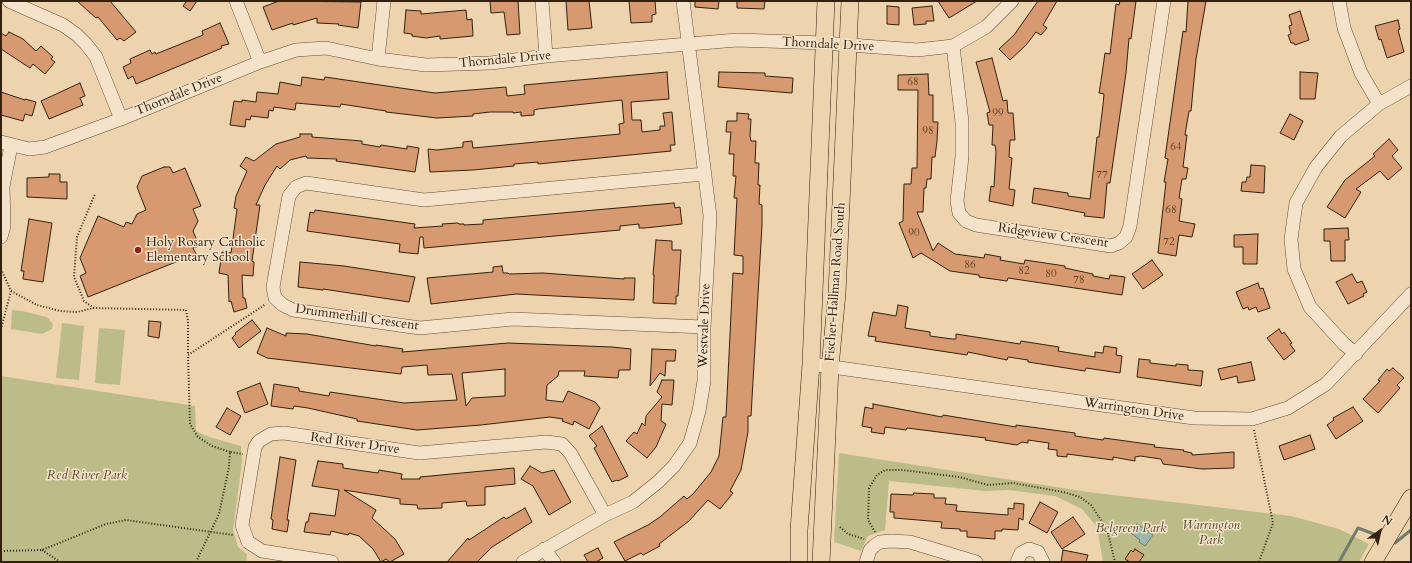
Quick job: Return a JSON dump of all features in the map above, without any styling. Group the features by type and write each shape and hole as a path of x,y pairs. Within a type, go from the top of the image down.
{"main road":[{"name":"Fischer-Hallman Road South","path":"799,562 799,530 811,364 826,1"},
{"name":"Fischer-Hallman Road South","path":"821,562 830,367 837,293 850,1"},
{"path":"1373,562 1411,498"}],"street":[{"path":"9,1 63,25 82,39 96,57 121,119"},
{"path":"236,1 260,62"},
{"path":"378,58 384,1"},
{"path":"542,1 546,56"},
{"name":"Westvale Drive","path":"523,562 605,515 633,502 658,482 674,466 690,442 699,411 704,381 704,327 710,216 683,1"},
{"name":"Thorndale Drive","path":"6,144 29,149 45,147 121,119 260,62 296,50 326,48 426,65 491,63 546,56 737,40 824,43 917,50 953,46 986,28 1012,1"},
{"name":"Ridgeview Crescent","path":"953,46 962,122 962,157 957,201 959,213 966,221 976,225 1111,246 1119,243 1126,237 1130,226 1164,1"},
{"path":"1339,1 1344,28 1361,73 1379,104"},
{"path":"1356,354 1344,344 1310,307 1294,269 1291,239 1296,203 1316,167 1341,136 1379,104 1411,86"},
{"path":"1,238 4,226 3,186 6,144"},
{"path":"275,298 273,287 289,196 296,187 306,183 424,200 704,174"},
{"name":"Warrington Drive","path":"811,364 1194,418 1252,419 1288,408 1326,384 1356,354 1398,305 1411,294"},
{"name":"Drummerhill Crescent","path":"275,298 283,305 293,310 420,328 513,319 704,327"},
{"name":"Red River Drive","path":"244,535 242,525 256,447 259,441 271,434 284,433 419,453 546,442 562,444 571,454 605,515"},
{"path":"244,535 248,542 262,550 332,562"},
{"path":"866,562 874,541 910,542 976,562"},
{"path":"544,549 554,562"},
{"path":"1014,562 1021,553 1029,549 1038,552 1043,562"}],"path":[{"path":"94,194 77,237 74,276 84,302 94,308"},
{"path":"1,269 11,290 37,305 60,311 77,312 94,308 186,310 188,322 190,424 198,437 212,446 230,452 254,456"},
{"path":"1,329 11,290"},
{"path":"188,355 275,298"},
{"path":"1252,419 1273,523 1259,562"},
{"path":"196,562 212,532 223,501 230,452"},
{"path":"874,541 868,520 869,488 877,475 885,470 903,470 959,477 988,485 1013,483 1063,492 1080,497 1091,505 1107,529 1115,562"},
{"path":"1,551 42,550 106,524 126,520 244,535"},
{"path":"840,527 848,534 874,541"},
{"path":"42,550 60,562"}],"green space":[{"path":"12,310 47,317 53,324 52,329 42,334 11,329"},
{"path":"62,323 84,326 79,380 56,378"},
{"path":"99,328 125,330 120,385 95,383"},
{"name":"Red River Park","path":"1,376 195,406 196,431 209,437 241,446 242,462 233,530 238,547 247,554 246,562 1,562"},
{"name":"Belgreen Park","path":"839,453 1088,492 1291,516 1339,529 1369,544 1359,562 1103,562 1097,527 1082,509 1055,496 1009,490 985,491 889,481 885,530 868,536 861,551 834,542"}],"water":[{"path":"1137,524 1153,535 1145,546 1131,533"}],"building":[{"path":"77,1 110,1 136,32 124,41 120,38 117,40 98,17 96,18"},
{"path":"187,1 197,1 190,11 183,6"},
{"path":"279,1 361,2 358,28 338,25 339,24 317,23 317,18 293,25 293,23 272,30 263,7"},
{"path":"490,1 518,1 520,34 507,35 504,12 491,13"},
{"path":"566,1 589,1 592,28 568,30"},
{"path":"629,1 655,1 656,14 652,15 652,22 631,23"},
{"path":"695,1 719,1 718,9 695,7"},
{"path":"737,1 765,1 764,9 737,8"},
{"path":"938,1 977,1 949,18"},
{"path":"1038,1 1057,1 1043,25 1047,28 1041,35 1036,32 1026,45 1010,60 999,49 1014,35"},
{"path":"1120,1 1136,1 1131,39 1129,38 1126,73 1110,183 1107,183 1104,218 1084,216 1085,213 1032,203 1034,188 1068,193 1068,196 1090,199 1097,137 1099,137 1103,105 1104,94 1099,93 1105,53 1110,54 1116,4 1119,5"},
{"path":"1188,1 1206,1 1196,59 1191,111 1189,111 1185,135 1187,135 1183,167 1188,168 1186,179 1182,179 1179,198 1182,199 1179,221 1195,224 1192,237 1179,235 1176,256 1158,253 1166,182 1164,182 1168,159 1165,158 1183,31 1186,32"},
{"path":"887,6 899,7 899,25 887,24"},
{"path":"932,6 934,21 926,21 926,24 914,25 912,8"},
{"path":"406,10 421,11 421,14 466,10 467,20 472,19 473,36 440,39 440,36 426,38 404,33"},
{"path":"1300,11 1309,40 1295,45 1294,43 1291,43 1288,35 1291,34 1289,26 1292,25 1289,15"},
{"path":"1398,20 1400,29 1398,30 1404,52 1387,58 1375,26"},
{"path":"220,23 229,44 221,46 222,48 136,84 133,76 128,79 123,67 131,63 130,59 150,50 152,54 155,52 156,54 203,35 202,31"},
{"path":"9,32 23,39 36,51 41,46 53,57 51,59 55,62 45,74 33,64 30,68 1,49 1,33 6,36"},
{"path":"992,58 1003,101 1007,100 1008,113 1013,113 1015,140 1010,140 1009,157 1012,158 1009,189 1015,190 1013,206 989,201 991,186 994,187 996,152 995,145 992,145 993,125 989,125 987,113 990,112 976,62"},
{"path":"667,72 669,99 631,102 632,120 641,120 642,132 660,130 660,126 665,126 663,113 672,112 675,145 670,145 671,151 538,164 538,162 514,164 514,166 473,170 430,172 428,149 437,150 463,147 463,142 472,141 473,148 620,134 619,124 624,123 622,100 538,109 534,110 534,115 521,116 521,112 490,112 473,114 473,116 437,118 386,112 341,104 340,107 296,103 295,110 274,107 273,111 269,110 268,118 251,116 250,120 246,119 245,127 230,125 234,101 242,102 242,100 256,102 257,92 278,94 280,82 301,86 302,77 324,80 325,77 435,93 506,87 507,96 525,94 524,85"},
{"path":"719,72 765,73 765,76 793,78 792,93 718,87"},
{"path":"1300,72 1318,73 1315,99 1300,99"},
{"path":"928,74 929,95 933,95 933,122 938,122 937,141 935,157 932,157 931,179 927,179 926,188 924,188 923,212 917,212 933,251 938,243 955,254 984,258 985,254 1001,257 1000,260 1024,264 1025,260 1065,266 1065,268 1109,279 1110,275 1125,277 1122,295 1008,278 1007,281 979,277 979,275 950,271 921,253 913,258 899,223 903,221 904,184 911,184 912,168 917,168 918,90 898,90 898,75"},
{"path":"80,83 85,96 80,98 83,105 49,119 41,101"},
{"path":"1,92 36,102 32,116 25,114 23,121 1,115"},
{"path":"737,113 749,114 748,119 751,119 750,136 751,141 756,141 755,163 759,163 759,204 762,205 751,416 748,416 748,432 741,470 730,491 733,493 720,509 708,500 689,521 659,544 660,546 643,555 641,553 625,561 614,542 648,525 660,517 684,496 687,499 711,472 719,456 723,417 726,417 733,273 743,274 743,256 734,255 737,198 734,198 736,176 733,176 734,154 729,154 731,132 726,132 727,121 737,121"},
{"path":"1290,114 1303,121 1294,140 1280,133"},
{"path":"300,134 312,134 312,137 362,141 362,144 380,147 381,145 407,149 407,146 419,148 415,172 336,161 337,159 307,158 306,156 290,160 280,169 277,166 265,185 256,205 260,205 252,261 254,262 253,276 242,275 243,298 245,298 247,308 234,312 231,301 229,302 228,275 219,273 222,252 231,253 237,209 234,208 236,196 247,171 240,166 246,157 254,161 276,144 300,137"},
{"path":"1389,139 1398,150 1392,156 1402,168 1388,180 1380,171 1356,189 1361,192 1345,218 1327,207 1345,180 1375,156 1373,154"},
{"path":"1251,165 1265,166 1264,193 1241,191 1242,182 1246,182 1247,177 1250,177"},
{"path":"164,167 170,167 173,173 185,168 201,206 193,209 198,221 193,231 199,246 193,248 196,254 88,297 80,276 86,273 80,258 98,216 124,227 126,222 132,224 137,214 146,210 137,187 142,176"},
{"path":"49,174 60,174 60,182 67,182 67,199 27,197 27,178 49,177"},
{"path":"674,203 675,208 680,207 682,224 639,228 639,224 620,226 620,230 424,248 423,237 420,237 418,254 399,252 400,244 307,231 310,212 314,213 315,210 415,224 414,228 443,226 442,224 458,223 464,225 483,224 483,220"},
{"path":"29,219 52,223 43,282 23,279 24,271 21,271"},
{"path":"1348,228 1349,240 1345,240 1345,261 1331,261 1330,241 1324,241 1324,229"},
{"path":"1258,234 1257,264 1243,264 1243,247 1234,247 1234,235"},
{"path":"656,240 672,241 672,250 681,250 678,296 676,296 676,304 653,303 653,275"},
{"path":"1152,260 1163,275 1143,289 1132,274"},
{"path":"300,262 344,266 415,277 409,302 323,289 298,287"},
{"path":"502,266 503,273 509,274 543,273 624,279 635,278 634,300 516,294 431,304 427,278 493,272 493,267"},
{"path":"1352,274 1357,283 1362,281 1367,292 1363,294 1364,296 1348,304 1336,282"},
{"path":"1258,283 1260,289 1263,288 1270,308 1258,312 1256,307 1249,310 1248,307 1243,309 1236,292"},
{"path":"898,305 908,307 905,328 930,332 930,336 956,339 956,334 1020,344 1021,341 1059,347 1058,351 1095,357 1095,352 1103,353 1104,346 1117,348 1116,355 1122,356 1120,373 1086,368 1085,371 1028,362 1028,360 1008,357 1007,360 968,352 967,355 875,341 876,337 868,336 873,312 896,316"},
{"path":"252,320 261,331 239,348 232,338 236,334 235,333"},
{"path":"149,321 161,322 159,338 148,336"},
{"path":"267,328 286,336 286,333 307,334 376,346 403,349 402,352 508,343 631,349 630,370 619,370 618,378 584,376 585,371 559,371 558,376 547,385 546,400 563,402 568,391 595,402 600,408 589,429 574,421 573,425 562,421 563,419 550,417 481,425 417,430 357,421 357,419 308,408 294,406 293,409 271,406 274,384 299,388 299,391 329,396 330,392 404,403 457,400 452,374 428,375 427,365 402,367 401,374 267,358 257,353","holes":["505,369 505,396 472,398 466,406 462,373"]},
{"path":"1279,329 1282,334 1284,332 1292,343 1290,344 1295,351 1284,360 1267,338"},
{"path":"652,349 676,350 675,361 666,361 665,376 660,373 650,386"},
{"path":"1139,359 1150,360 1150,363 1176,366 1176,364 1188,365 1188,370 1203,371 1201,386 1137,377"},
{"path":"1251,362 1255,380 1238,383 1237,376 1221,380 1218,369"},
{"path":"1393,368 1404,378 1397,385 1400,388 1378,413 1363,399 1380,381 1378,380 1387,369 1389,371"},
{"path":"662,380 674,380 672,405 662,404 661,421 666,424 656,447 647,458 626,441 634,432 637,434 642,423 645,426 646,416 662,397 657,392"},
{"path":"260,383 268,404 245,413 237,392"},
{"path":"873,404 942,417 943,415 1016,427 1016,425 1075,433 1075,436 1103,440 1104,438 1155,445 1154,447 1184,450 1183,451 1192,453 1192,455 1234,452 1234,468 1202,469 1163,464 1161,459 1140,456 1135,457 1135,461 1113,457 1113,460 1067,454 1067,457 1057,456 1057,450 1048,449 1049,443 1028,440 1028,443 1022,442 1017,445 985,440 986,438 907,428 906,430 885,427 884,434 871,432 872,428 862,426 865,407 873,409"},
{"path":"1353,407 1363,421 1336,439 1327,425 1334,420 1333,418"},
{"path":"227,408 241,416 230,435 216,427"},
{"path":"602,426 628,476 618,481 612,482 594,448 597,446 589,436"},
{"path":"1310,435 1315,449 1284,460 1279,446"},
{"path":"280,457 296,460 287,520 289,520 287,532 272,529 273,520 271,519"},
{"path":"318,461 343,464 343,468 378,473 379,470 402,474 401,479 420,479 420,477 514,468 515,484 485,487 485,505 467,506 466,501 442,503 442,508 418,509 417,505 400,504 400,499 344,490 376,510 372,518 395,539 404,554 390,562 386,559 381,562 373,549 359,536 331,531 330,535 304,532 310,513 335,516 339,490 312,486"},
{"path":"530,466 542,473 554,470 571,502 549,515 533,486 521,479"},
{"path":"914,493 934,494 934,498 946,498 945,504 957,505 956,511 1008,515 1008,508 1014,509 1014,503 1024,504 1023,520 1019,518 1018,530 1002,529 1002,531 995,531 995,539 967,537 967,531 941,528 942,522 894,518 894,512 890,512 891,494 913,495"},
{"path":"1040,502 1058,512 1047,533 1029,523"},
{"path":"525,508 532,522 492,547 477,562 447,562 468,538 469,540 504,517 506,519"},
{"path":"1073,517 1085,534 1062,549 1051,532"},
{"path":"598,548 603,558 596,562 588,562 584,555"},
{"path":"1135,549 1144,555 1139,562 1130,562 1125,559 1131,550 1133,552"},
{"path":"1063,550 1088,555 1086,562 1061,562"}],"waterway":[{"path":"1339,562 1358,528 1374,534"},
{"path":"1395,543 1411,530"}],"place":[{"name":"Holy Rosary Catholic Elementary School","path":"138,250"}],"park label":[{"name":"Warrington Park","path":"1211,534"}]}
